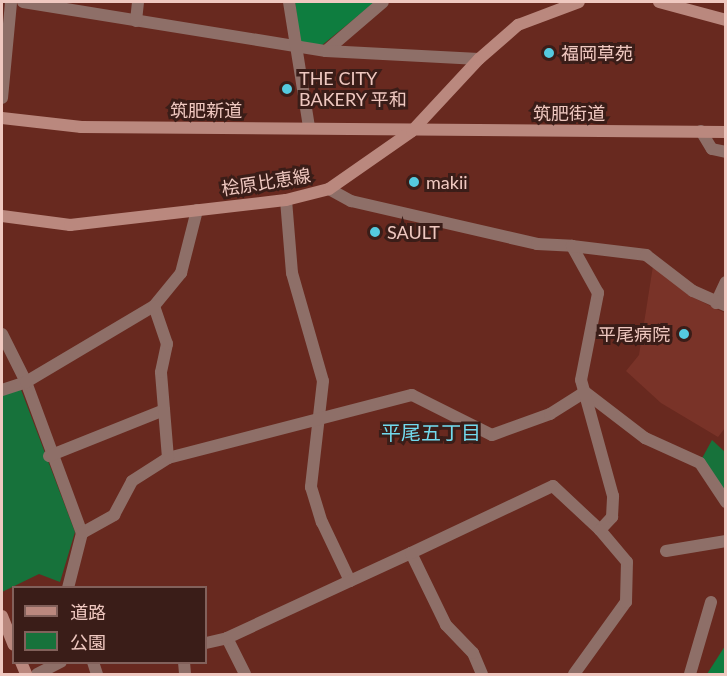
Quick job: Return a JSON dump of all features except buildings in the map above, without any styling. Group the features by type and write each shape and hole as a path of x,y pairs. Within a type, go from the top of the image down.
{"street":[{"path":"2,98 11,2"},
{"path":"23,2 295,50 479,59"},
{"path":"136,21 138,2"},
{"path":"289,2 309,127"},
{"path":"326,51 383,2"},
{"name":"桧原比恵線","path":"2,216 70,225 286,200 329,189 412,131 479,59 518,25 563,3 579,2"},
{"path":"659,2 681,4 726,20"},
{"name":"筑肥新道","path":"2,118 81,127 309,127 412,131"},
{"name":"筑肥街道","path":"412,131 726,132"},
{"path":"701,131 712,149 726,152"},
{"path":"329,189 351,201 537,244 646,255 721,304 726,282"},
{"path":"286,200 292,273 323,381 323,417 311,487 350,581"},
{"path":"2,390 26,382 154,306 181,273 197,210"},
{"path":"572,246 598,293 582,380 613,496 612,518 600,530"},
{"path":"154,306 167,344 160,372 168,458"},
{"path":"2,334 26,382 50,456 82,533 69,586"},
{"path":"82,533 114,515 132,481 168,458 412,395 492,435 550,414 585,392"},
{"path":"585,392 645,438 700,463 726,502"},
{"path":"50,456 164,410"},
{"path":"207,643 227,638 553,486 600,530 627,562 626,602 574,675"},
{"path":"666,551 726,541"},
{"path":"411,553 446,625 473,653 482,675"},
{"path":"690,675 711,602"},
{"path":"2,616 12,640"},
{"path":"227,638 245,675"},
{"path":"37,675 59,664"}],"shaded area":[{"name":"平尾病院","path":"653,266 690,296 725,313 725,428 718,437 661,403 626,371 639,355"}],"green space":[{"path":"295,2 375,2 321,46 300,42"},
{"path":"20,387 75,532 60,582 39,574 2,592 2,393"},
{"path":"712,440 725,452 725,499 700,462"},
{"path":"725,646 725,674 707,674"}],"place":[{"name":"福岡草苑","path":"549,53"},
{"name":"THE CITY BAKERY 平和","path":"287,89"},
{"name":"makii","path":"414,182"},
{"name":"SAULT","path":"375,232"},
{"name":"平尾病院","path":"684,334"}],"district":[{"name":"平尾五丁目","path":"431,432"}]}
